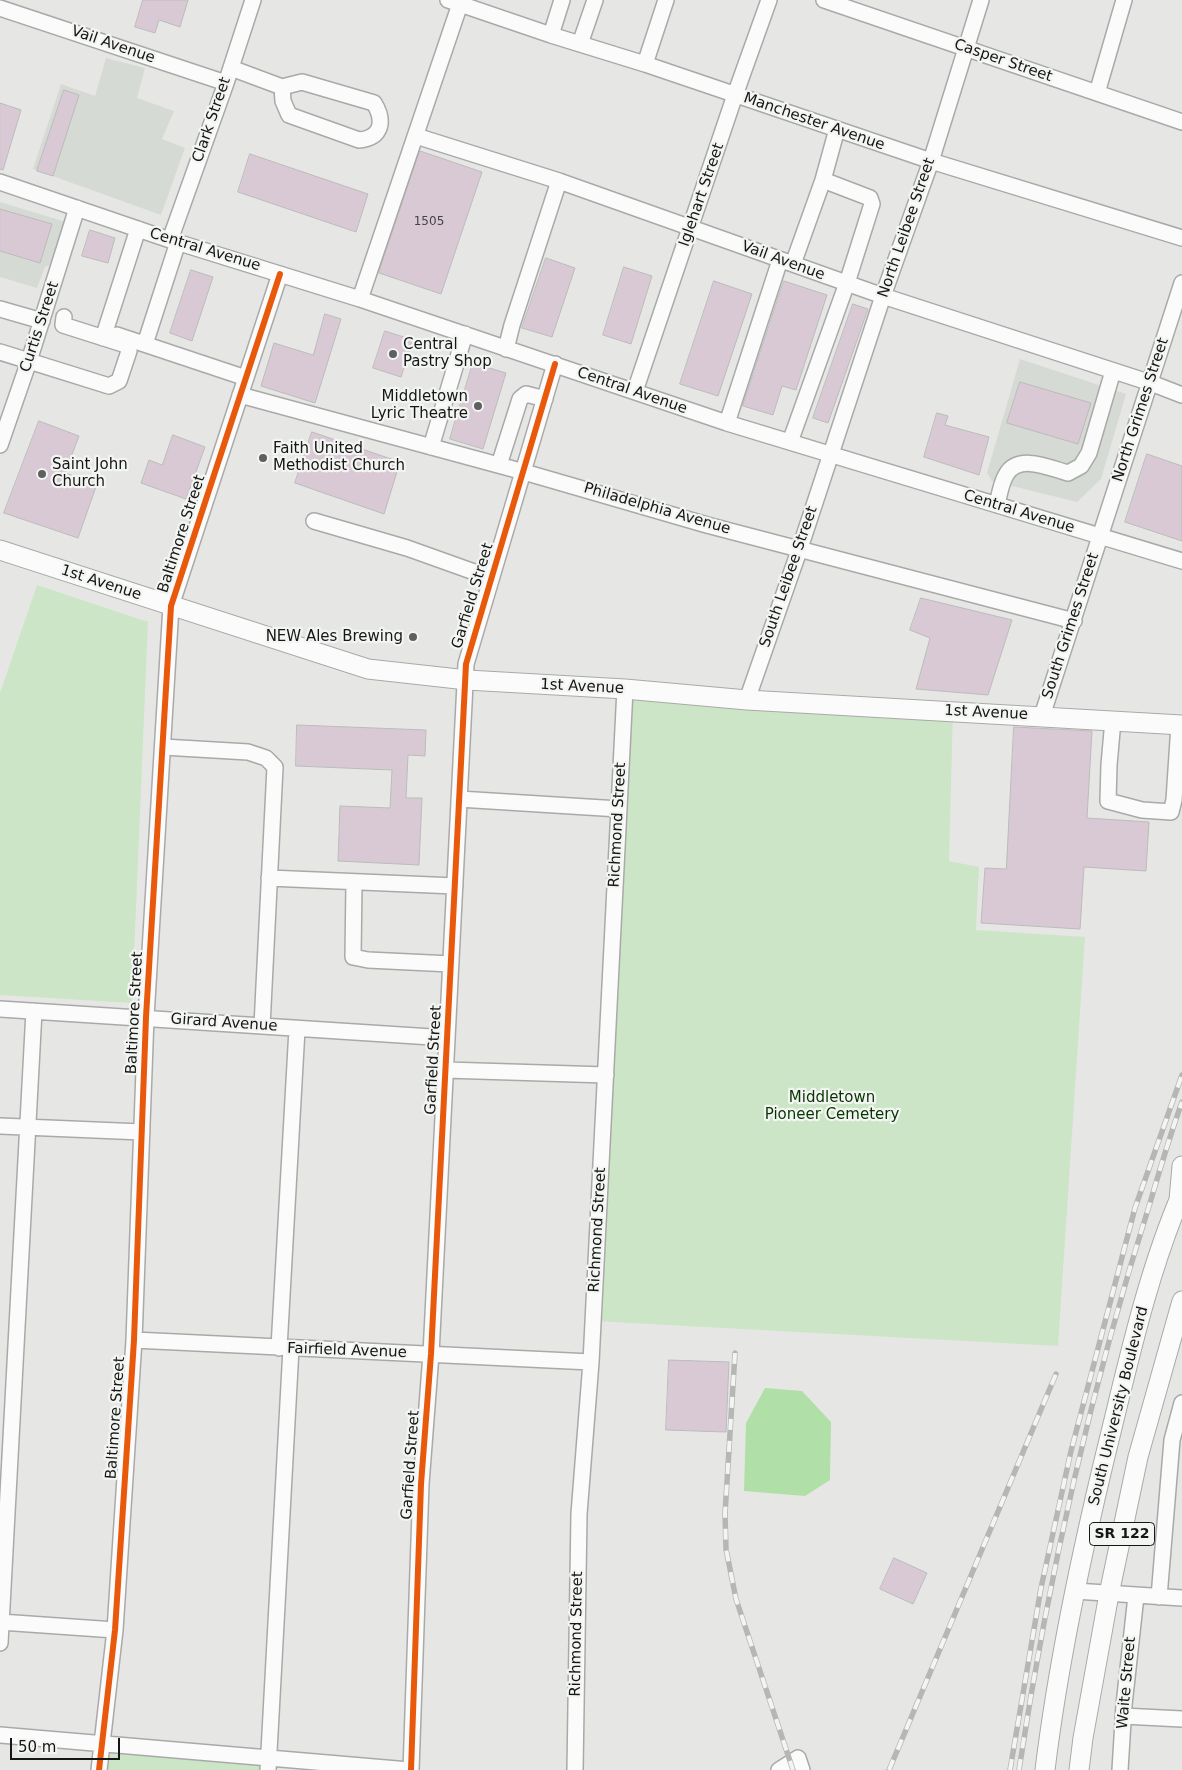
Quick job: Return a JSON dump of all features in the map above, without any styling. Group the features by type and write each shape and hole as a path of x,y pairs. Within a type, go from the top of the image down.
{"main road":[{"name":"1st Avenue","path":"0,550 368,669 466,680 748,700 1180,725"},
{"name":"South University Boulevard","path":"1045,1770 1052,1715 1075,1590 1101,1472 1128,1361 1156,1266 1180,1196 1182,1166"},
{"name":"South University Boulevard","path":"1079,1770 1082,1738 1109,1594 1138,1457 1182,1301"}],"street":[{"name":"Clark Street","path":"145,344 174,241 253,0"},
{"path":"551,35 562,0"},
{"path":"580,44 596,0"},
{"path":"645,64 666,0"},
{"name":"Iglehart Street","path":"635,391 769,0"},
{"name":"Casper Street","path":"824,0 1182,122"},
{"path":"867,15 872,0"},
{"name":"North Leibee Street","path":"831,455 883,296 931,161 981,0"},
{"path":"1097,93 1124,0"},
{"path":"360,299 416,136 454,2"},
{"name":"Manchester Avenue","path":"454,2 486,6 551,35 645,64 931,161 1182,238"},
{"name":"Vail Avenue","path":"0,8 226,83"},
{"path":"231,68 282,86 302,82 374,103 381,120 376,134 370,139 359,140 290,115 283,101 282,86"},
{"path":"727,423 787,262 823,180 838,129"},
{"name":"Vail Avenue","path":"416,136 559,181 883,296 1151,383 1182,395"},
{"path":"790,442 847,283 872,204 870,198 823,180"},
{"path":"506,349 559,181"},
{"name":"Central Avenue","path":"0,182 174,241 360,299 727,423 1182,561"},
{"name":"Curtis Street","path":"0,445 29,361 77,208"},
{"path":"104,334 138,229"},
{"name":"Baltimore Street","path":"99,1770 115,1630 134,1340 146,1017 171,606 280,274"},
{"name":"North Grimes Street","path":"1100,536 1182,283"},
{"path":"0,309 43,316 64,317 126,345 129,351 119,381 109,386 0,352"},
{"path":"104,334 145,344 246,378"},
{"path":"431,447 465,334"},
{"name":"Garfield Street","path":"410,1770 421,1484 431,1354 466,664 555,364"},
{"path":"996,505 1006,475 1013,466 1029,463 1068,473 1081,466 1089,453 1113,371"},
{"path":"499,465 520,398 526,394 545,399"},
{"name":"Philadelphia Avenue","path":"240,395 708,524 1074,622"},
{"name":"South Leibee Street","path":"748,700 831,455"},
{"path":"314,521 407,548 491,578"},
{"name":"South Grimes Street","path":"1042,716 1074,622 1100,536"},
{"name":"Richmond Street","path":"576,1770 578,1514 591,1362 625,690"},
{"path":"1113,720 1108,765 1108,801 1142,810 1172,812 1180,725"},
{"path":"163,747 248,752 266,758 274,767 262,1026"},
{"path":"459,799 619,809"},
{"path":"269,878 455,886"},
{"path":"354,882 353,958 451,964"},
{"name":"Girard Avenue","path":"0,1009 447,1038"},
{"path":"0,1643 34,1011"},
{"path":"268,1764 297,1029"},
{"path":"446,1070 606,1075"},
{"path":"0,1126 142,1132"},
{"name":"Fairfield Avenue","path":"134,1340 591,1362"},
{"path":"1159,1597 1172,1440 1182,1403"},
{"path":"1075,1590 1182,1598"},
{"name":"Waite Street","path":"1120,1770 1123,1716 1136,1596"},
{"path":"1,1622 115,1630"},
{"path":"1123,1716 1182,1719"},
{"path":"0,1735 268,1764 410,1770"},
{"path":"779,1770 798,1758 802,1770"}],"shaded area":[{"path":"106,58 145,68 137,98 174,111 162,139 185,148 161,215 33,169 61,84 95,96"},
{"path":"0,202 66,222 54,264 45,267 37,288 0,277"},
{"path":"1020,359 1126,394 1101,479 1077,502 992,481 987,473"},
{"path":"765,1388 802,1391 831,1422 830,1480 805,1496 744,1491 746,1423"}],"green space":[{"path":"37,585 148,622 132,1003 0,995 0,693"},
{"name":"Middletown Pioneer Cemetery","path":"625,689 953,711 949,861 979,867 976,930 1085,937 1058,1346 593,1321"},
{"path":"101,1745 268,1759 268,1770 99,1770"}],"building":[{"path":"143,0 188,0 180,27 159,20 155,33 135,27"},
{"path":"64,90 79,95 53,176 37,171"},
{"path":"0,103 21,110 3,170 0,169"},
{"path":"420,151 482,172 441,294 379,273"},
{"path":"250,154 368,194 356,232 238,192"},
{"path":"0,209 52,224 40,263 0,251"},
{"path":"90,230 115,238 108,263 82,256"},
{"path":"546,258 575,268 552,337 522,328"},
{"path":"624,267 652,276 631,344 603,335"},
{"path":"191,270 213,277 192,341 170,333"},
{"path":"714,281 752,294 718,396 680,384"},
{"path":"784,281 827,295 796,390 782,386 773,415 743,406"},
{"path":"853,304 868,309 828,423 813,418"},
{"path":"325,314 341,319 315,403 261,386 274,343 313,355"},
{"name":"Central Pastry Shop","path":"385,331 413,340 401,377 373,368"},
{"name":"Middletown Lyric Theatre","path":"473,363 506,373 483,449 450,439"},
{"path":"1020,382 1091,403 1078,444 1007,423"},
{"path":"937,413 948,416 945,425 989,437 979,475 924,457"},
{"name":"Saint John Church","path":"39,421 79,436 65,473 97,484 78,538 4,513"},
{"path":"312,432 400,462 384,514 295,483"},
{"path":"173,435 205,447 186,499 141,483 149,460 162,465"},
{"path":"1147,454 1182,466 1182,541 1125,522"},
{"path":"921,598 1012,620 988,695 916,689 930,638 910,630"},
{"path":"297,725 426,730 425,756 408,755 406,798 422,798 419,865 338,861 340,806 390,808 392,770 296,766"},
{"path":"1014,727 1092,731 1087,818 1149,822 1146,871 1084,867 1080,929 981,923 985,868 1006,869"},
{"path":"669,1360 729,1362 726,1432 666,1430"},
{"path":"894,1558 927,1573 913,1604 880,1589"}],"railway":[{"path":"1010,1770 1041,1588 1071,1451 1135,1208 1182,1075"},
{"path":"1019,1770 1043,1626 1090,1413 1129,1273 1182,1102"},
{"path":"735,1353 725,1514 726,1549 736,1599 793,1770"},
{"path":"889,1770 1056,1374"}],"cycle path":[{"path":"99,1770 115,1630 134,1340 146,1017 171,606 280,274"},
{"path":"411,1770 421,1484 431,1354 466,664 555,364"}],"place":[{"name":"Central Pastry Shop","path":"393,354"},
{"name":"Middletown Lyric Theatre","path":"478,406"},
{"name":"Faith United Methodist Church","path":"263,458"},
{"name":"Saint John Church","path":"42,474"},
{"name":"NEW Ales Brewing","path":"413,637"}]}
